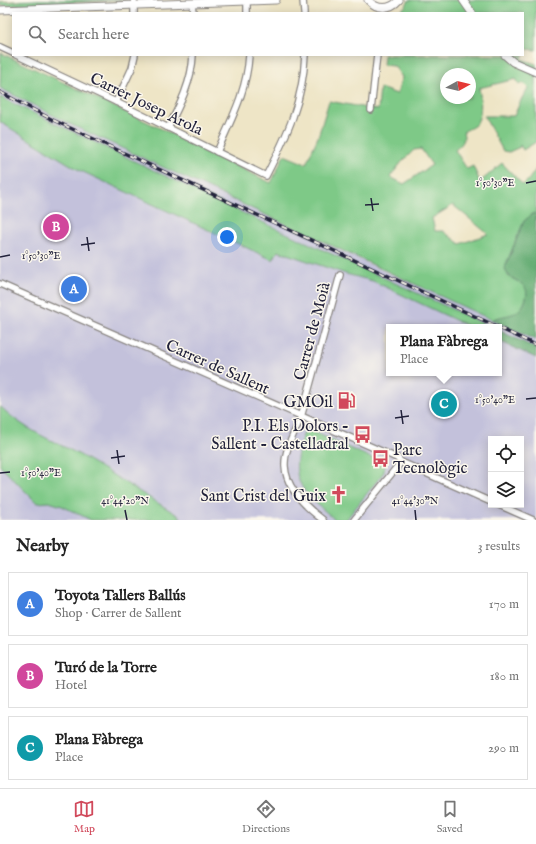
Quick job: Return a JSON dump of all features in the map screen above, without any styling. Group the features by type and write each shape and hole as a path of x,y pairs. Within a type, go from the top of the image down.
{"street":[{"path":"0,10 134,3 192,3 276,0"},
{"path":"303,0 304,12"},
{"path":"368,0 378,10 389,7"},
{"path":"385,12 399,0"},
{"path":"462,0 471,12"},
{"path":"247,1 248,12"},
{"path":"192,3 193,12"},
{"path":"0,47 12,53"},
{"name":"Carrer Josep Arola","path":"18,56 116,102 266,176 283,144 294,116 301,88 305,56"},
{"path":"116,102 132,68 135,56"},
{"path":"168,128 189,82 193,56"},
{"path":"217,152 236,112 243,92 249,56"},
{"path":"371,110 377,56"},
{"path":"506,56 513,62 536,72"},
{"name":"Carrer de Moià","path":"323,520 296,495 285,467 286,454 301,416 340,275"},
{"name":"Carrer de Sallent","path":"0,284 397,458 401,462 488,501"},
{"path":"354,520 401,462"},
{"path":"506,508 533,520"}],"shaded area":[{"path":"0,88 72,125 501,324 484,324 260,221 0,97"},
{"path":"0,122 79,170 273,260 278,251 346,274 373,281 464,324 386,324 386,376 502,376 502,342 536,358 536,520 0,520"},
{"path":"502,325 536,340 536,348 502,332"}],"green space":[{"path":"38,0 130,0 0,6 0,2"},
{"path":"409,0 536,0 536,50 525,49 524,52 524,12 398,12 405,7"},
{"path":"1,53 162,129 271,183 284,155 306,164 318,137 329,101 378,110 380,88 397,94 402,77 394,66 383,65 384,56 523,56 522,59 536,64 536,142 523,150 520,145 520,147 509,152 503,151 484,116 514,116 528,88 523,83 519,84 516,79 479,88 481,103 479,119 474,126 463,132 463,142 455,150 467,169 473,166 480,182 502,163 523,185 536,169 536,214 524,221 506,264 508,276 527,288 524,304 518,311 511,315 492,320 72,125 0,88","holes":["421,149 432,165 404,184 390,177 414,150","453,205 488,234 460,244 443,231 435,231 432,218"]},
{"path":"0,97 260,221 484,324 464,324 373,281 346,274 278,251 273,260 79,170 0,122"},
{"path":"534,213 536,214 536,340 492,320 515,313 525,302 527,292 525,288 522,284 510,277 505,268 524,221"},
{"path":"502,332 536,348 536,358 502,342"},
{"path":"0,406 28,428 80,455 181,517 179,520 91,520 62,506 49,502 37,503 0,466"},
{"path":"307,429 385,464 384,472 346,520 335,520 310,497 299,482 297,462 302,438"}],"railway":[{"path":"0,92 53,120 492,324"},
{"path":"502,329 536,345"}],"place":[{"name":"Turó de la Torre","path":"56,227"},
{"name":"Toyota Tallers Ballús","path":"74,289"},
{"name":"GMOil","path":"346,401"},
{"name":"Plana Fàbrega","path":"444,404"},
{"name":"P.I. Els Dolors - Sallent - Castelladral","path":"362,434"},
{"name":"Parc Tecnològic","path":"380,458"},
{"name":"Sant Crist del Guix","path":"339,495"}]}
